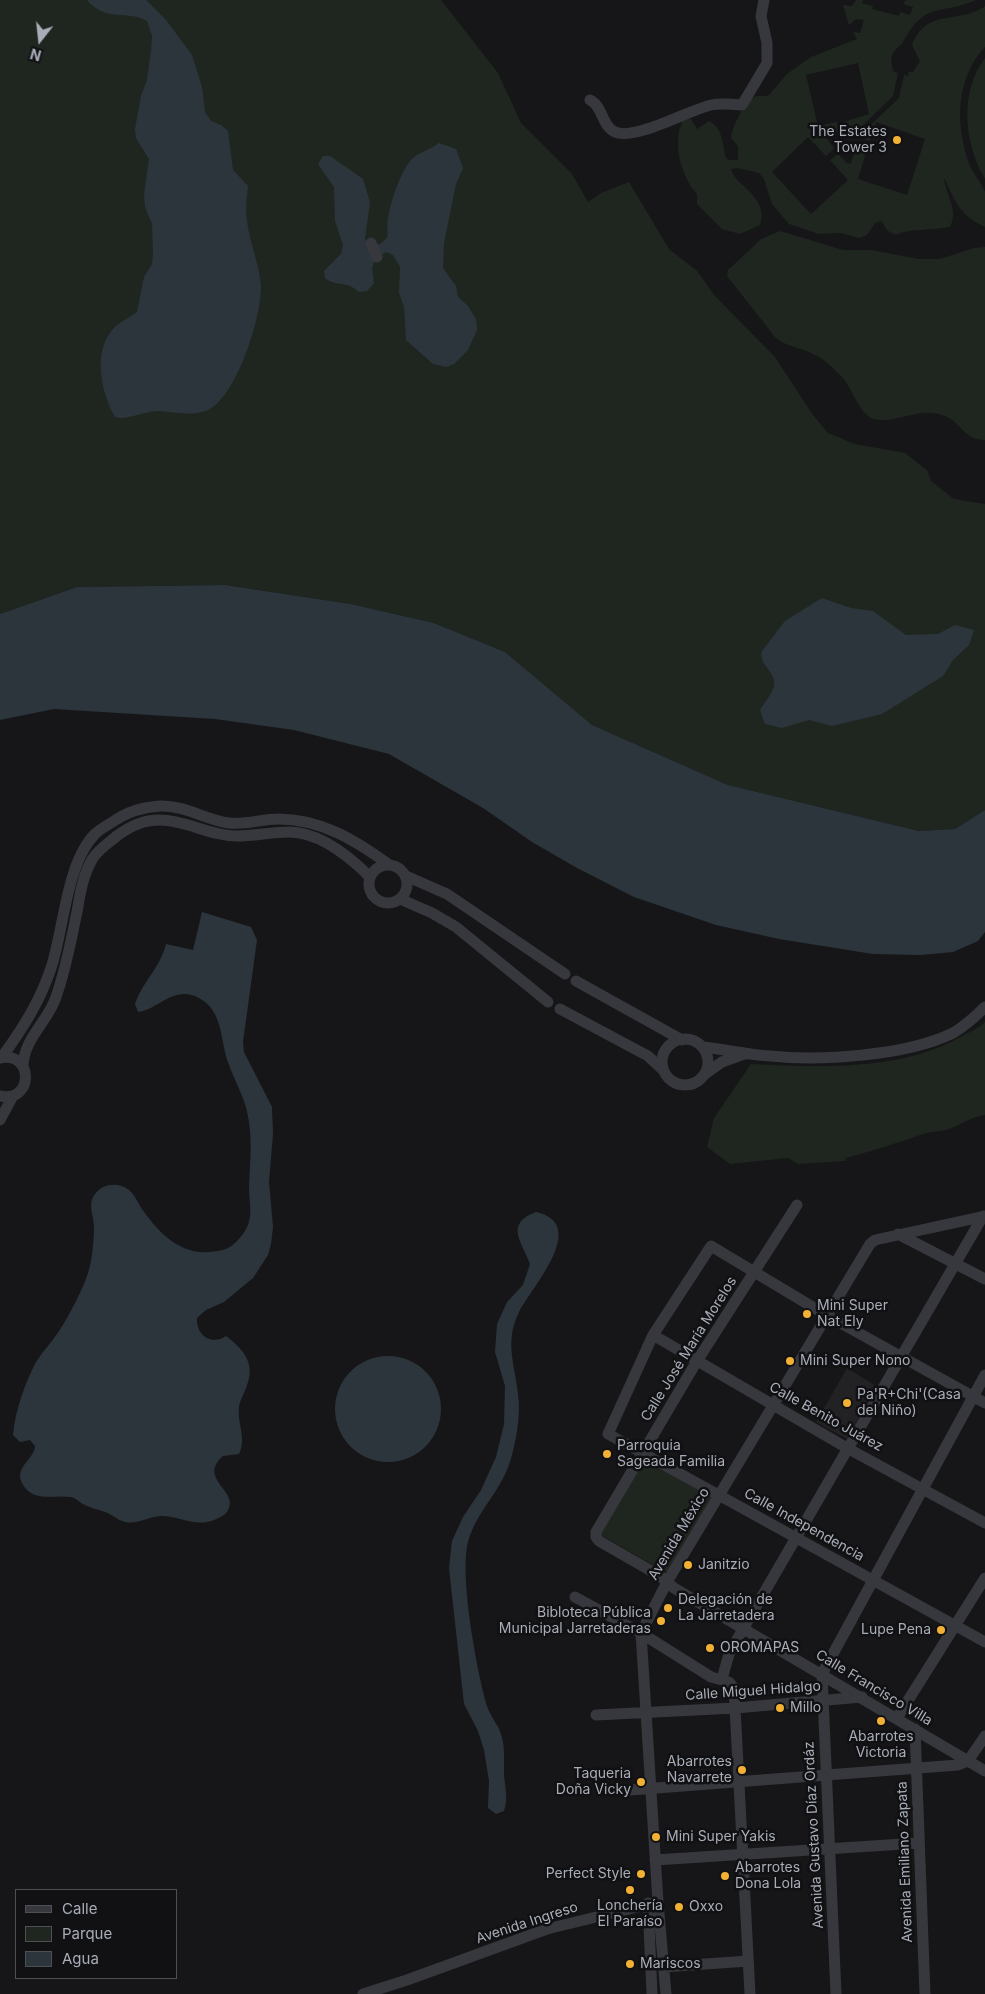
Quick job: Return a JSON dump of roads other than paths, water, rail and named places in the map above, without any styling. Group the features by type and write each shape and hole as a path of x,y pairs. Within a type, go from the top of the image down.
{"street":[{"path":"590,100 597,105 608,127 617,133 625,134 654,126 711,105 742,105 767,63 768,43 761,16 764,0"},
{"path":"371,243 377,257"},
{"path":"23,1067 14,1059 1,1058 33,1010 44,986 59,939 74,869 81,853 95,834 123,815 160,806 172,807 220,822 236,824 277,819 303,821 333,830 358,843 388,864 398,867 406,876 454,899 565,974"},
{"path":"0,1120 13,1096 24,1085 26,1079 23,1067 23,1054 56,999 83,882 93,858 106,845 129,828 143,821 172,820 227,836 292,832 327,842 354,861 370,877"},
{"path":"388,864 377,868 370,877 370,889 377,899 388,903 400,899 407,888 406,876"},
{"path":"400,899 432,913 456,927 548,1002"},
{"path":"576,981 682,1040"},
{"path":"663,1070 663,1056 666,1050 682,1040 689,1040 702,1047 744,1054 820,1058 902,1048 932,1042 954,1032 973,1019 985,1006"},
{"path":"560,1009 648,1056 673,1082 687,1085 694,1083 722,1062 744,1054"},
{"path":"702,1047 708,1060 705,1074"},
{"path":"0,1096 13,1096"},
{"name":"Calle José María Morelos","path":"596,1537 641,1454 797,1205"},
{"path":"722,1679 729,1654 743,1629 900,1356 984,1216"},
{"name":"Avenida México","path":"641,1634 667,1582 870,1244 875,1240 898,1234 984,1216"},
{"path":"898,1234 985,1279"},
{"path":"653,1335 710,1246 826,1315 985,1403"},
{"name":"Calle Benito Juárez","path":"653,1335 847,1448 985,1523"},
{"name":"Calle Independencia","path":"653,1335 608,1434 641,1454 985,1642"},
{"path":"822,1674 985,1375"},
{"name":"Calle Francisco Villa","path":"596,1537 598,1541 743,1629 985,1771"},
{"path":"897,1718 985,1578"},
{"path":"575,1597 641,1634 711,1677 729,1682 734,1688 750,1994"},
{"path":"641,1634 655,1860 652,1994"},
{"name":"Avenida Gustavo Díaz Ordáz","path":"822,1674 836,1994"},
{"name":"Calle Miguel Hidalgo","path":"596,1716 862,1698"},
{"name":"Avenida Emiliano Zapata","path":"915,1729 925,1994"},
{"path":"630,1790 958,1765 968,1761 985,1736"},
{"path":"655,1860 743,1856 919,1843"},
{"path":"653,1902 666,1994"},
{"name":"Avenida Ingreso","path":"363,1994 547,1929 653,1902"},
{"path":"663,1967 748,1960"},
{"name":"Avenida Ingreso","path":"383,1994 407,1980"}],"water":[{"path":"87,0 146,0 166,20 192,55 202,87 205,112 211,121 221,125 228,131 233,170 248,186 246,216 259,270 261,287 257,317 238,373 229,389 219,402 202,412 184,414 159,411 119,418 115,417 106,396 101,372 103,348 107,337 114,328 137,312 144,277 152,264 152,224 145,207 144,195 149,159 136,138 135,129 141,96 147,80 152,36 147,21 131,16 109,14 94,7"},
{"path":"439,143 456,149 463,168 456,184 444,243 443,268 456,286 458,297 468,306 476,319 477,330 468,350 454,364 446,367 433,364 406,340 404,307 399,293 400,267 393,255 386,252 375,259 372,268 374,283 367,291 359,292 350,286 329,281 325,278 324,271 341,254 343,245 335,221 334,187 318,164 323,156 330,156 363,179 370,202 365,239 366,242 380,244 387,238 387,222 391,204 408,164 412,159"},
{"path":"225,585 351,604 434,623 505,652 592,725 728,785 919,831 955,829 985,810 985,932 978,941 953,952 920,955 873,954 779,939 716,925 634,897 577,868 532,842 483,808 389,754 294,730 215,719 54,709 0,720 0,614 77,587"},
{"path":"822,598 851,608 873,611 906,635 938,634 955,625 974,630 969,645 953,660 943,676 882,714 832,726 809,720 782,728 765,724 760,710 772,692 774,681 761,656 762,651 785,621"},
{"path":"202,912 251,927 257,940 243,1042 244,1052 272,1107 273,1134 269,1182 273,1227 271,1244 268,1255 253,1278 224,1302 206,1310 197,1318 197,1324 202,1334 215,1340 226,1336 242,1351 249,1363 249,1377 239,1407 242,1437 241,1448 239,1454 223,1456 216,1464 214,1472 216,1479 229,1498 230,1505 227,1512 223,1516 201,1523 162,1516 130,1523 86,1505 72,1497 44,1497 32,1494 27,1490 20,1477 22,1468 34,1451 35,1446 30,1440 20,1442 13,1435 14,1426 24,1388 32,1370 66,1319 86,1279 91,1262 94,1238 91,1202 98,1190 111,1185 125,1187 135,1197 148,1218 163,1234 179,1246 189,1250 209,1252 228,1248 239,1239 248,1225 250,1218 251,1140 249,1121 243,1099 226,1055 220,1026 212,1009 195,996 187,994 179,994 138,1012 135,1004 142,988 160,960 166,944 193,950"},
{"path":"536,1212 551,1219 558,1229 558,1242 553,1257 519,1312 514,1326 511,1349 519,1411 514,1446 506,1473 472,1531 466,1557 467,1599 479,1671 487,1706 500,1730 504,1748 506,1801 504,1811 496,1814 488,1808 489,1781 484,1750 478,1731 464,1704 449,1568 452,1541 463,1517 481,1490 496,1457 504,1424 505,1386 495,1352 497,1324 507,1302 523,1285 530,1264 518,1234 520,1222"},
{"path":"388,1356 408,1360 426,1371 437,1389 441,1409 437,1429 426,1447 408,1458 388,1462 368,1458 350,1447 339,1429 335,1409 339,1389 350,1371 368,1360"}],"place":[{"name":"The Estates Tower 3","path":"897,140"},
{"name":"Mini Super Nat Ely","path":"807,1314"},
{"name":"Mini Super Nono","path":"790,1361"},
{"name":"Pa'R+Chi'(Casa del Niño)","path":"847,1403"},
{"name":"Parroquia Sageada Familia","path":"607,1454"},
{"name":"Janitzio","path":"688,1565"},
{"name":"Delegación de La Jarretadera","path":"668,1608"},
{"name":"Bibloteca Pública Municipal Jarretaderas","path":"661,1621"},
{"name":"Lupe Pena","path":"941,1630"},
{"name":"OROMAPAS","path":"710,1648"},
{"name":"Millo","path":"780,1708"},
{"name":"Abarrotes Victoria","path":"881,1721"},
{"name":"Abarrotes Navarrete","path":"742,1770"},
{"name":"Taqueria Doña Vicky","path":"641,1782"},
{"name":"Mini Super Yakis","path":"656,1837"},
{"name":"Perfect Style","path":"641,1874"},
{"name":"Abarrotes Dona Lola","path":"725,1876"},
{"name":"Lonchería El Paraíso","path":"630,1890"},
{"name":"Oxxo","path":"679,1907"},
{"name":"Mariscos","path":"630,1964"}]}
